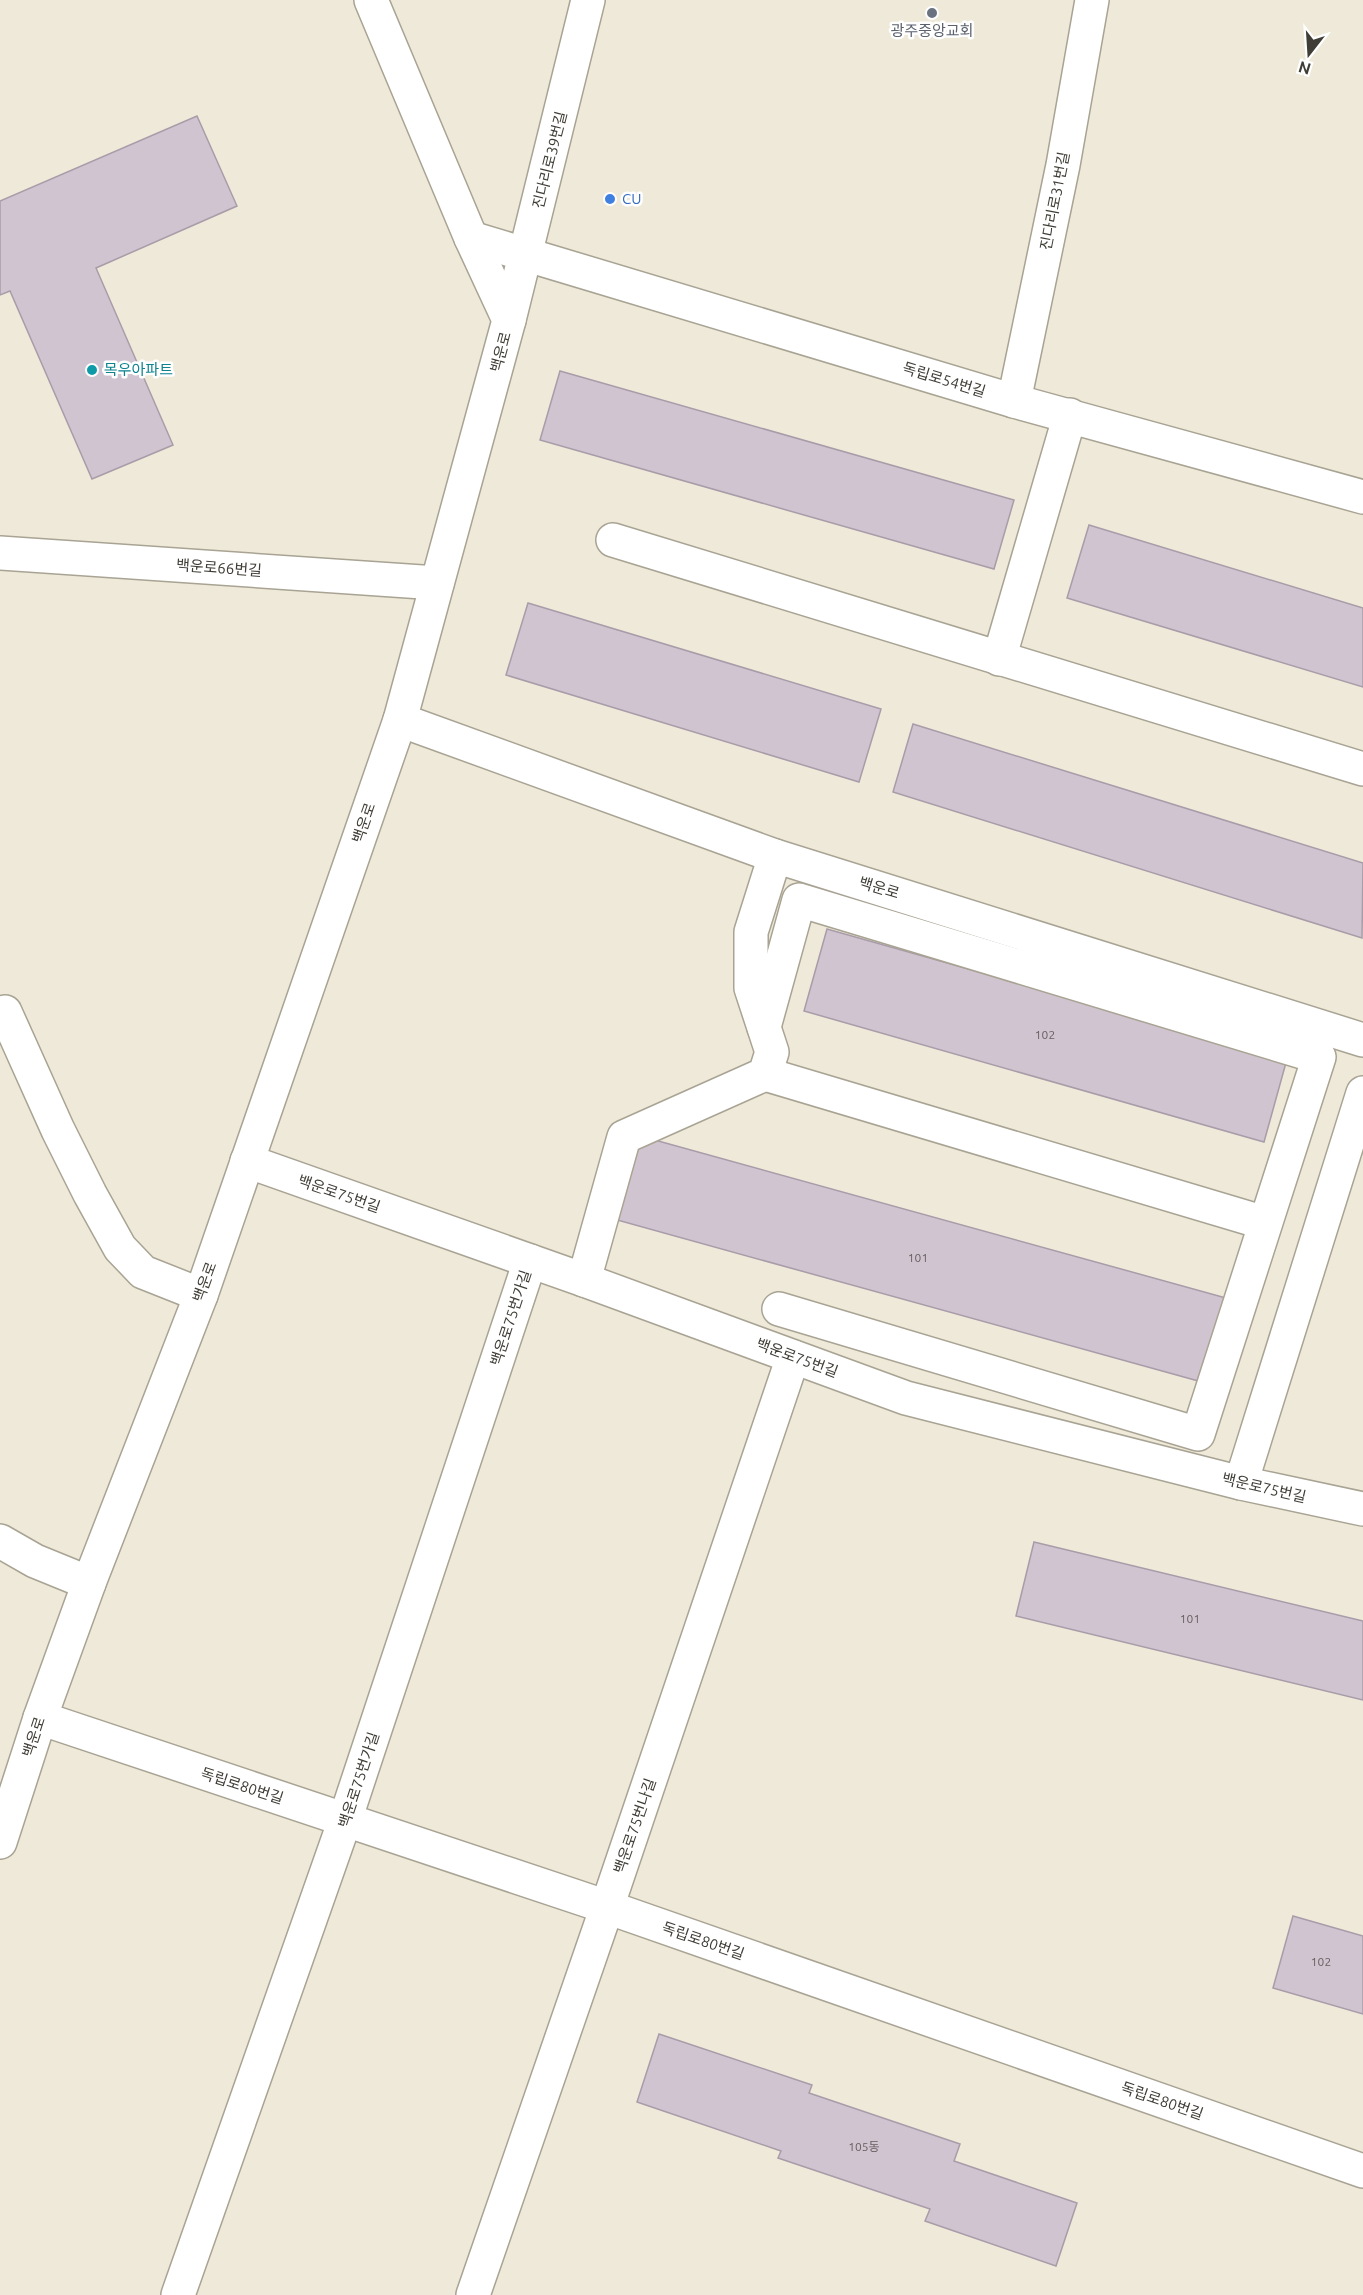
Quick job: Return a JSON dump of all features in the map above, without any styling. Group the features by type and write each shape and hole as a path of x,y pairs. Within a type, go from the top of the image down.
{"street":[{"name":"백운로","path":"0,1842 40,1718 89,1583 201,1295 400,720 509,320 471,238 371,0"},
{"name":"진다리로39번길","path":"509,320 527,256 588,0"},
{"name":"진다리로31번길","path":"1014,400 1063,165 1092,0"},
{"name":"독립로54번길","path":"471,238 1014,400 1363,497"},
{"path":"999,659 1070,415"},
{"path":"613,540 1363,769"},
{"name":"백운로66번길","path":"0,554 437,584"},
{"name":"백운로","path":"400,720 775,856 1363,1040"},
{"path":"765,1074 772,1052 751,988 752,932 775,856"},
{"path":"764,1027 799,900 1319,1057 1198,1434 778,1309"},
{"path":"0,1014 5,1012 62,1139 120,1248 143,1272 201,1295"},
{"path":"584,1280 624,1137 765,1074 1265,1223"},
{"path":"1241,1483 1363,1093"},
{"name":"백운로75번길","path":"247,1161 584,1280 906,1398 1241,1483 1361,1509"},
{"name":"백운로75번가길","path":"178,2295 345,1820 530,1261"},
{"name":"백운로75번나길","path":"473,2295 793,1357"},
{"path":"0,1541 35,1561 89,1583"},
{"name":"독립로80번길","path":"40,1718 607,1907 1363,2171"}],"building":[{"name":"목우아파트","path":"197,116 237,206 96,268 173,445 92,479 10,291 0,295 0,201"},
{"path":"560,371 1014,500 994,569 540,440"},
{"path":"1089,525 1363,608 1363,687 1067,598"},
{"path":"528,603 881,709 859,782 506,675"},
{"path":"913,724 1363,863 1362,938 893,792"},
{"path":"827,929 1287,1059 1264,1142 804,1011"},
{"path":"633,1134 1226,1298 1202,1382 610,1218"},
{"path":"1034,1542 1363,1621 1363,1700 1016,1616"},
{"path":"1293,1916 1363,1936 1363,2014 1273,1988"},
{"path":"659,2034 812,2085 809,2093 960,2144 954,2161 1077,2203 1056,2266 925,2221 930,2209 778,2158 781,2151 637,2102"}],"place":[{"name":"광주중앙교회","path":"932,13"},
{"name":"CU","path":"610,199"},
{"name":"목우아파트","path":"92,370"}]}
